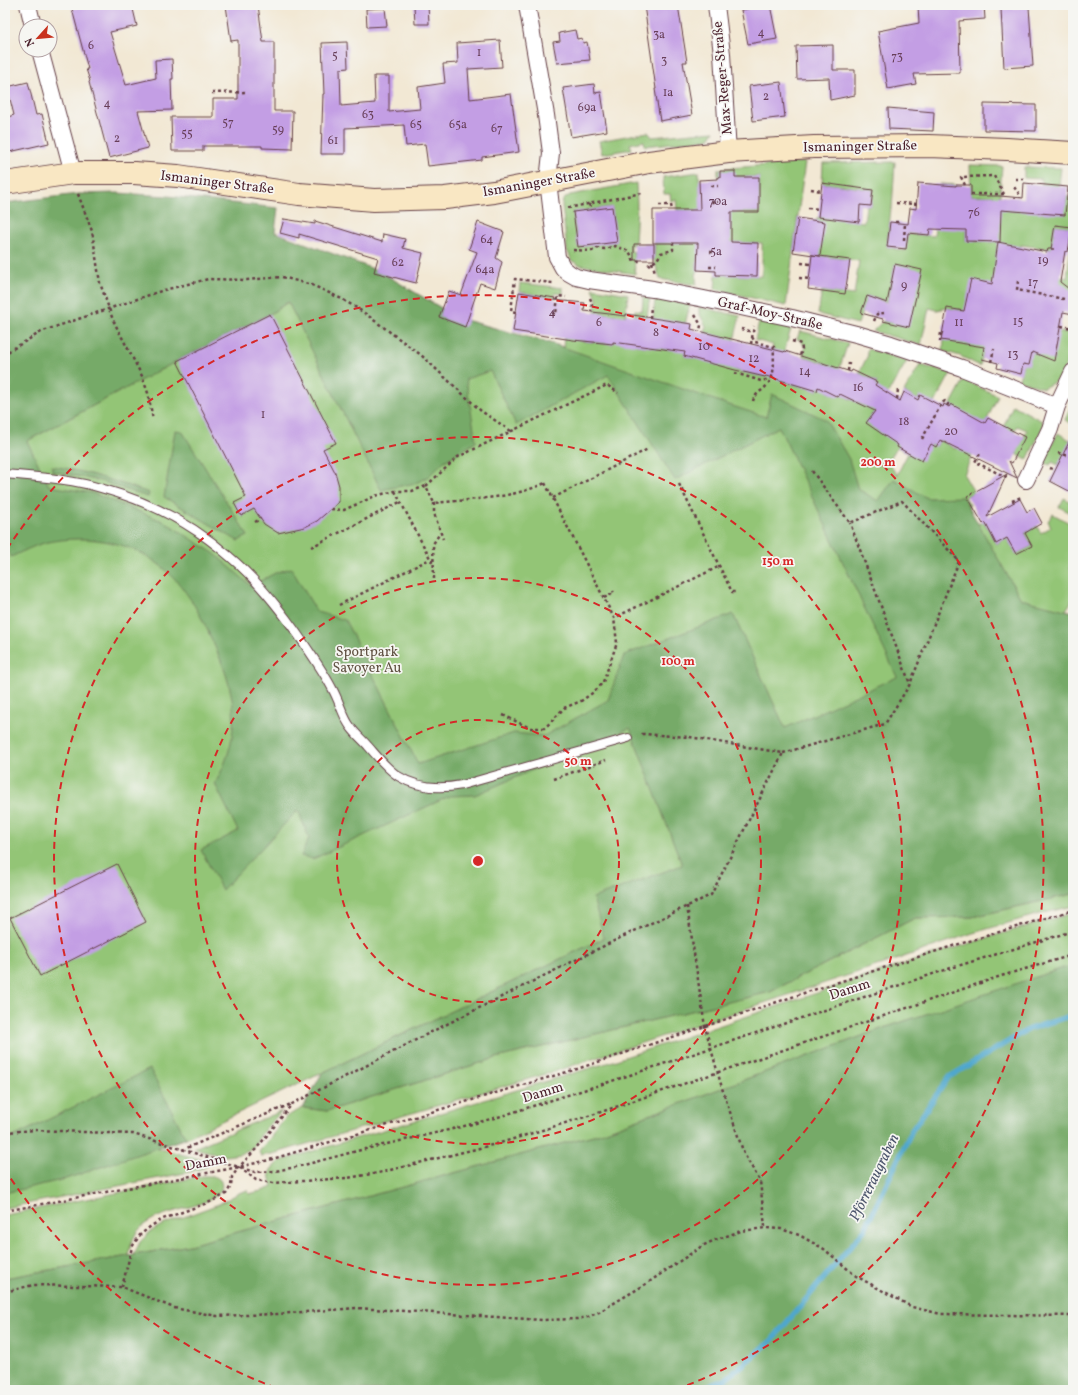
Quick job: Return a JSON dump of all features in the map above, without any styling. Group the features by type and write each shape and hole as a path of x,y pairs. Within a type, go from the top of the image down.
{"street":[{"path":"28,5 31,18"},
{"name":"Graf-Moy-Straße","path":"527,5 551,153 548,181 551,196 557,257 563,268 576,277 589,280 653,289 704,299 792,318 860,335 962,368 1057,406"},
{"name":"Max-Reger-Straße","path":"716,5 722,54 728,152"},
{"path":"42,58 75,184"},
{"name":"Ismaninger Straße","path":"5,183 75,184 109,172 178,176 299,194 374,200 445,198 494,192 649,162 728,152 814,147 928,146 1073,153"},
{"path":"1026,480 1050,429 1057,406 1073,372"}],"lane":[{"path":"5,474 61,480 104,488 145,503 161,511 202,535 230,556 251,575 294,629 333,689 349,725 385,765 398,776 420,784 438,788 448,788 628,738"}],"path":[{"path":"212,93 248,92"},
{"path":"1073,172 1071,192 1073,193"},
{"path":"965,185 961,177 994,176 1004,194 971,194"},
{"path":"1015,179 1024,179"},
{"path":"75,184 92,231 100,283 113,320 142,376 148,392 153,420"},
{"path":"711,186 718,186"},
{"path":"1014,187 1020,195 1020,198"},
{"path":"810,189 821,191"},
{"path":"562,208 642,193"},
{"path":"711,202 718,202"},
{"path":"896,203 917,204"},
{"path":"588,204 591,210"},
{"path":"659,205 670,204 672,210"},
{"path":"808,208 819,209"},
{"path":"895,222 900,222"},
{"path":"904,240 905,223"},
{"path":"648,265 657,260 661,253 673,250 673,243"},
{"path":"567,250 592,251 597,247 605,249 615,246 629,251 634,261 640,262"},
{"path":"1069,248 1073,250"},
{"path":"710,252 716,252"},
{"path":"801,263 811,264"},
{"path":"710,267 716,267"},
{"path":"5,357 9,351 43,331 164,290 208,279 247,280 282,278 312,285 342,298 421,355 481,411 511,431"},
{"path":"799,278 810,279"},
{"path":"516,312 511,311 515,279 560,284"},
{"path":"1018,281 1017,290 1064,299"},
{"path":"552,313 556,314 558,296 566,296"},
{"path":"591,307 591,312"},
{"path":"650,318 651,312"},
{"path":"692,312 701,324 700,331"},
{"path":"875,319 876,314 884,313"},
{"path":"751,344 755,320"},
{"path":"1061,326 1073,328"},
{"path":"741,329 753,332"},
{"path":"940,338 941,332 943,333"},
{"path":"752,337 755,342 774,348 774,368 771,379 764,389 756,395 753,401"},
{"path":"792,341 801,344 802,349 800,356"},
{"path":"848,371 849,363"},
{"path":"735,373 761,380 771,379"},
{"path":"331,509 344,510 375,496 395,491 412,491 426,486 458,457 511,431 607,385 618,393"},
{"path":"897,399 898,389"},
{"path":"922,439 942,403 945,401 948,404 947,406"},
{"path":"553,498 648,449"},
{"path":"980,456 979,455 975,462 1008,478"},
{"path":"812,471 850,523 910,684"},
{"path":"434,503 487,498 531,489 546,483 614,618 617,643 603,682 595,692 581,701 564,708 544,728 530,728 503,715"},
{"path":"678,484 723,570 732,592 735,592"},
{"path":"426,486 434,503 434,513 443,539"},
{"path":"395,491 434,566"},
{"path":"628,738 643,734 689,737 783,753 885,724 910,684 959,561 902,501 850,523"},
{"path":"311,547 400,502"},
{"path":"255,522 260,519"},
{"path":"434,579 433,544 440,533"},
{"path":"339,605 430,559"},
{"path":"614,618 720,566"},
{"path":"604,598 614,593 613,591"},
{"path":"182,1150 292,1104 441,1027 711,894 783,753"},
{"path":"688,906 705,1027 744,1154 760,1181 765,1228"},
{"path":"238,1167 578,1069 956,945 1073,910"},
{"name":"Damm","path":"5,1211 238,1167 255,1172 274,1171 296,1167 361,1150 457,1128 602,1085 951,968 1073,931"},
{"path":"5,1132 37,1130 133,1134 238,1167 256,1180 273,1183 346,1178 378,1173 500,1143 606,1110 1001,976 1073,955"},
{"path":"122,1287 132,1247 140,1235 163,1219 210,1202 226,1194 231,1186 232,1177 238,1167 257,1148 292,1104"},
{"path":"5,1292 33,1285 122,1287 174,1308 217,1316 277,1314 357,1308 542,1320 577,1320 588,1318 606,1308 646,1284 702,1246 741,1232 765,1228 781,1229 799,1235 824,1249 856,1276 912,1307 941,1314 1073,1316"}],"green space":[{"path":"714,131 709,139 645,146 644,141 630,144 632,149 602,154 599,141 648,132 652,137"},
{"path":"805,162 786,306 715,289 716,275 762,276 762,243 720,242 731,212 759,212 759,177 718,177 718,169"},
{"path":"895,162 892,208 887,247 905,251 908,234 934,236 940,184 956,185 955,195 966,230 966,241 993,242 994,196 971,196 970,165 1002,166 999,208 1006,209 1048,185 1042,185 1042,179 1024,178 1024,167 1061,168 1057,202 1066,203 1067,197 1073,197 1073,224 1071,227 1055,225 1052,249 1021,245 1018,267 985,345 980,366 960,356 943,351 944,340 975,313 947,308 937,310 929,308 921,345 873,331 883,321 909,327 895,264 887,302 867,296 858,324 818,314 822,291 854,295 859,261 811,255 816,221 818,217 864,222 866,206 871,206 873,190 822,183 823,163"},
{"path":"699,172 700,193 707,210 677,210 676,200 671,201 670,194 664,194 663,177"},
{"path":"636,183 637,204 635,244 631,244 631,251 634,252 635,274 580,265 572,261 567,250 562,205 563,200 570,195","holes":["612,207 616,242 578,247 573,212"]},
{"path":"117,193 168,196 278,208 275,232 379,271 458,318 557,345 766,417 772,394 826,420 849,459 858,489 878,501 894,479 927,498 963,497 1021,599 1073,612 1073,894 972,917 915,918 770,992 496,1058 327,1111 303,1108 322,1073 604,938 593,898 682,865 630,728 475,795 450,796 313,859 301,856 309,838 298,810 222,890 201,850 238,831 215,784 230,746 233,728 233,711 231,693 220,657 204,622 191,600 175,579 162,567 147,557 115,543 80,539 62,540 40,544 11,557 5,546 5,203 78,194","holes":["288,302 381,490 416,483 429,476 443,462 476,442 466,379 490,371 516,425 608,375 675,480 779,427 897,677 785,728 733,614 624,655 608,700 544,736 514,733 418,764 345,620 317,612 291,568 275,573 251,586 215,554 165,522 93,493 49,486 27,441 177,361 270,314"]},
{"path":"1072,238 1073,298 1050,274 1067,278"},
{"path":"655,243 700,243 705,256 697,256 696,285 660,279 654,260"},
{"name":"Sportpark Savoyer Au","path":"379,271 458,318 563,347 565,326 582,341 613,344 616,315 595,312 597,299 593,288 628,294 624,331 632,332 635,310 642,311 643,297 650,298 647,317 637,345 671,350 653,318 655,299 690,304 683,333 689,335 684,356 717,364 705,333 706,326 699,313 699,307 740,316 733,345 735,370 765,377 773,345 755,340 759,321 791,329 783,355 784,381 817,391 825,363 803,356 805,348 801,340 797,339 800,331 848,343 840,367 828,392 838,397 840,394 864,406 877,382 859,373 868,355 866,354 868,349 907,361 888,393 866,423 907,444 920,395 918,400 904,392 920,365 951,373 908,453 931,444 936,447 940,440 955,449 951,404 964,380 998,396 978,439 964,475 974,492 965,497 970,505 968,507 978,524 984,521 996,544 1007,538 1016,554 1032,546 1025,533 1037,526 1041,533 1051,527 1048,521 1053,514 1073,525 1073,563 1069,568 1073,571 1073,599 1066,610 1073,612 604,938 186,1138 157,1148 207,1161 209,1164 206,1167 190,1172 5,1208 5,451 27,441 177,361 270,314 288,302 290,306","holes":["897,447 908,453 897,475 888,462"]},
{"path":"520,283 563,288 563,294 555,293 555,298 519,292"},
{"path":"1038,326 1066,333 1067,331 1073,332 1073,349 1060,378 1043,388 1019,380 1023,364"},
{"path":"1073,401 1073,424 1065,420"},
{"path":"1013,405 1042,421 1044,425 1027,460 1016,454 1027,430 1017,426 1013,433 1003,428"},
{"path":"175,430 182,431 248,536 238,541 164,497"},
{"path":"1058,433 1073,442 1058,465 1052,462 1050,465 1043,462"},
{"path":"52,466 113,481 149,493 148,497 101,481 52,471"},
{"path":"1064,498 1073,503 1073,514 1059,507"},
{"path":"1073,894 1073,906 973,933 556,1071 276,1153 261,1156 259,1152 287,1116 303,1108 327,1111 496,1058 770,992 915,918 972,917"},
{"path":"1073,913 1073,966 881,1029 601,1133 190,1245 134,1255 140,1242 151,1231 162,1225 219,1204 239,1193 248,1190 249,1194 272,1187 270,1172 280,1161 607,1063 907,963"},
{"path":"1066,967 1073,969 1073,1390 5,1390 5,1278 190,1245 601,1133 881,1029"},
{"path":"150,1069 186,1138 66,1179 5,1193 5,1141"},
{"path":"282,1111 265,1129 252,1148 240,1154 226,1156 194,1148"},
{"path":"203,1176 210,1176 220,1180 222,1185 219,1193 202,1203 162,1215 145,1224 136,1234 128,1256 5,1278 5,1215"}],"building":[{"path":"88,5 132,5 137,26 110,32 126,85 156,78 155,60 172,59 172,110 138,111 148,148 109,158 72,9"},
{"path":"226,5 258,5 263,42 274,42 274,111 293,111 292,149 262,148 262,146 203,146 203,151 172,151 171,117 213,117 213,99 238,99 238,40 231,41"},
{"path":"414,5 428,5 429,24 415,24"},
{"path":"644,5 678,5 687,62 683,62 692,115 660,121"},
{"path":"770,5 777,39 748,44 741,10"},
{"path":"918,5 984,5 985,19 959,21 960,73 914,74 916,84 888,89 878,31 919,23"},
{"path":"1029,7 1033,66 1004,68 1001,9"},
{"path":"385,8 387,26 367,27 366,9"},
{"path":"575,30 577,39 582,38 583,43 587,42 590,60 557,63 553,42 560,41 559,33"},
{"path":"500,40 502,67 468,69 470,99 511,94 519,152 482,157 482,160 428,166 425,144 406,146 404,125 345,128 345,154 321,154 324,94 322,43 347,42 348,68 340,69 341,106 375,103 374,76 389,76 389,112 420,109 418,87 445,83 443,64 458,63 457,43"},
{"path":"833,45 833,70 855,70 855,95 830,100 829,78 797,79 796,46"},
{"path":"28,82 36,115 42,114 49,143 5,153 5,118 14,115 7,87"},
{"path":"781,82 785,117 753,121 749,86"},
{"path":"594,84 595,93 601,92 607,131 571,137 563,88"},
{"path":"984,104 1036,105 1036,131 984,130"},
{"path":"888,108 934,112 933,131 889,129"},
{"path":"720,171 735,171 735,177 759,177 759,212 731,212 731,242 758,243 757,276 716,275 716,271 697,270 698,243 653,243 653,210 700,210 699,180 718,179 718,177 720,177"},
{"path":"822,183 873,190 871,206 860,205 859,222 818,217"},
{"path":"918,183 956,186 971,185 971,196 1023,198 1024,183 1068,187 1065,215 1001,210 1000,242 966,241 966,230 930,229 929,235 908,233 906,249 887,247 890,222 908,224 910,208 916,209"},
{"path":"612,207 617,242 578,247 573,212"},
{"path":"798,218 825,222 820,256 793,252"},
{"path":"284,219 315,224 315,221 382,242 383,234 405,239 403,248 423,253 416,283 374,272 378,258 299,234 299,238 280,233"},
{"path":"478,222 504,232 496,258 502,262 495,288 480,283 465,327 439,317 449,291 461,295 477,252 469,249"},
{"path":"1055,225 1072,227 1068,252 1065,251 1060,282 1073,292 1073,314 1063,312 1054,361 1032,352 1029,365 1023,364 1021,374 997,368 998,363 982,359 984,347 941,340 947,308 964,311 971,279 992,284 998,242 1047,252 1048,249 1051,249"},
{"path":"634,244 654,244 654,260 634,260"},
{"path":"812,255 850,260 845,294 808,289"},
{"path":"895,264 922,270 909,327 883,321 883,319 861,313 867,296 887,303"},
{"path":"519,292 555,298 554,300 585,303 584,311 626,316 626,314 692,324 691,329 784,352 785,351 851,372 852,370 877,382 875,385 900,401 904,392 918,400 920,395 943,407 944,404 949,407 951,404 985,423 988,418 1025,437 1012,463 1009,461 1017,478 940,440 936,447 931,444 922,461 897,447 898,445 866,423 875,411 840,394 838,397 818,387 817,391 766,376 735,370 684,356 685,352 613,342 613,344 573,340 513,331"},
{"path":"270,314 336,443 323,449 335,472 339,486 339,502 317,521 305,527 278,533 264,524 254,509 241,516 234,503 246,497 177,361"},
{"path":"1073,434 1073,493 1050,481"},
{"path":"1007,474 987,517 1020,499 1027,512 1034,508 1042,523 1025,533 1032,546 1016,554 1007,538 996,544 985,522 983,524 967,496"},
{"path":"117,864 146,922 40,976 10,918"}],"waterway":[{"name":"Pförreraugraben","path":"696,1390 725,1380 772,1340 865,1229 912,1130 949,1077 1029,1029 1073,1015"}]}
